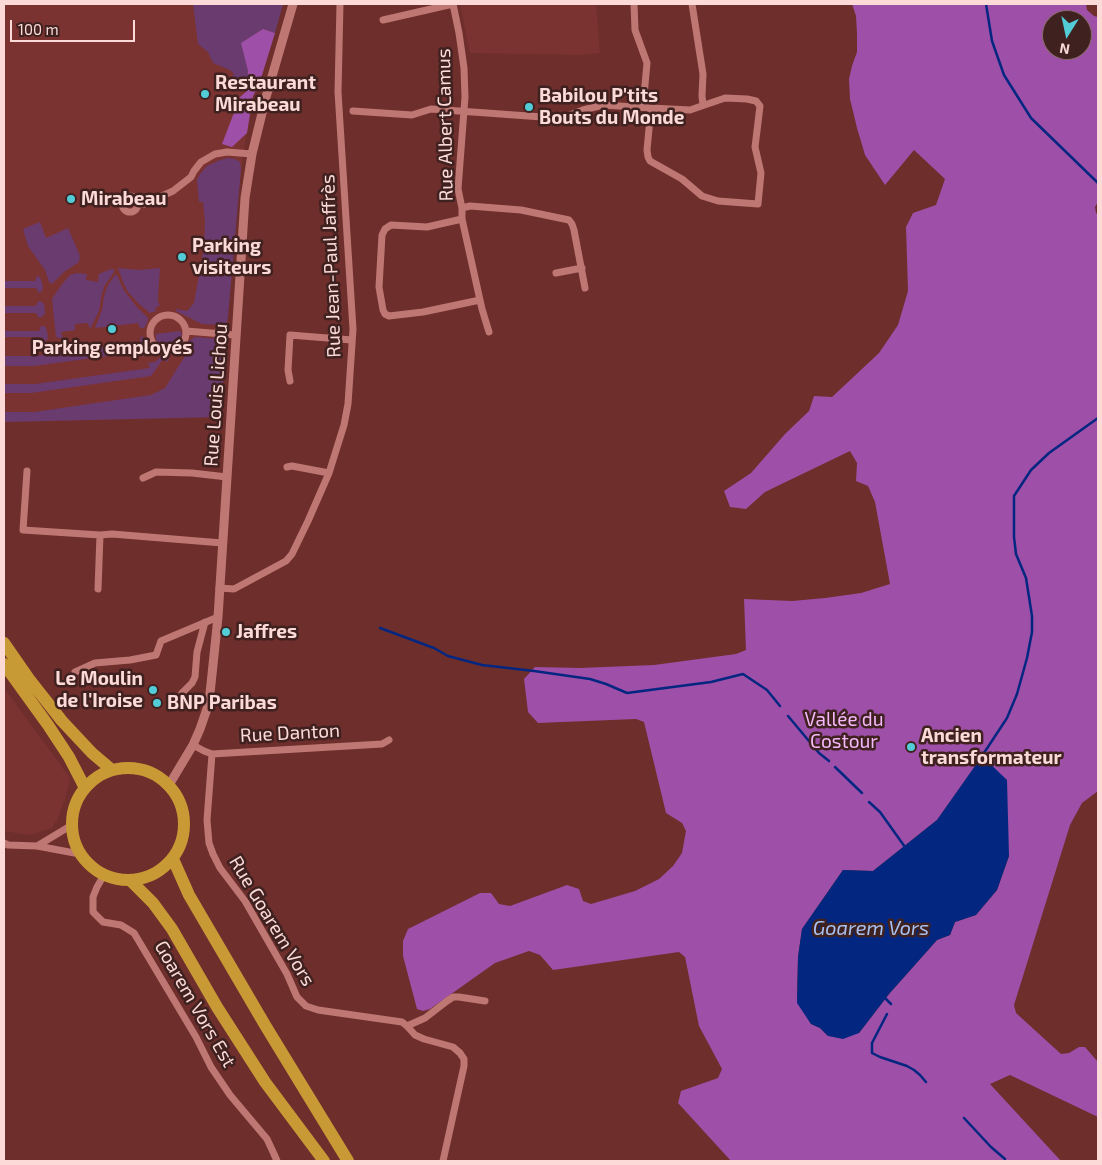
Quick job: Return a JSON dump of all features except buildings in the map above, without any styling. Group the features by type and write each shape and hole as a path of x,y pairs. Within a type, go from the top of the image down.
{"highway":[{"path":"4,643 62,721 92,753 112,770"},
{"path":"4,664 69,757 85,788"},
{"path":"127,768 143,769 157,775 169,785 178,798 184,813 185,829 181,845 173,859 162,869 150,876 131,881 119,880 104,875 90,866 80,854 74,840 72,825 77,799 85,788 97,777 112,770 127,768"},
{"path":"173,859 189,895 348,1161"},
{"path":"131,881 172,929 217,1007 265,1082 324,1161"}],"main road":[{"name":"Rue Louis Lichou","path":"169,785 193,745 209,703 218,617 245,198 252,154 266,97 293,4"}],"street":[{"name":"Rue Jean-Paul Jaffrès","path":"219,588 234,589 286,561 292,554 329,473 344,425 348,404 353,329 338,92 340,4"},
{"path":"382,20 453,4"},
{"name":"Rue Albert Camus","path":"453,4 464,68 464,111 458,189 462,208 462,220 480,300 490,332"},
{"path":"353,111 412,115 431,109 556,118 603,105 647,108 690,110 725,98 756,101 760,106 755,146 761,173 758,204 718,201 702,196 682,179 650,161 647,150 647,108 647,63 635,30 634,4"},
{"path":"692,4 703,74 703,105"},
{"path":"138,204 144,204 172,191 191,176 201,162 215,154 227,152 252,154"},
{"path":"462,208 470,206 521,210 569,220 574,230 585,288"},
{"path":"462,220 427,227 391,225 384,229 379,287 383,310 389,316 423,312 480,300"},
{"path":"556,273 582,268"},
{"path":"165,315 177,317 182,321 186,331 184,342 180,347 170,351 164,351 154,345 150,335 151,325 154,321 165,315"},
{"path":"186,331 235,335"},
{"path":"290,381 288,370 290,335 352,340"},
{"path":"287,467 292,466 329,473"},
{"path":"27,471 23,530 100,535 112,534 222,544"},
{"path":"143,478 156,472 192,473 227,477"},
{"path":"98,589 100,535"},
{"path":"75,672 95,664 156,655 161,641 218,617"},
{"path":"182,693 195,677 197,652 205,622"},
{"name":"Rue Danton","path":"193,745 204,752 212,754 382,744 389,740"},
{"name":"Rue Goarem Vors","path":"212,754 207,820 209,843 220,868 245,901 287,974 297,997 306,1006 318,1010 402,1022 415,1035 453,1047 464,1059 443,1161"},
{"path":"37,846 72,825"},
{"path":"4,843 8,845 37,846 80,854"},
{"name":"Goarem Vors Est","path":"104,875 93,897 93,912 103,922 121,925 134,933 196,1037 211,1067 230,1094 267,1139 276,1161"},
{"path":"408,1026 425,1018 453,997 485,1001"}],"shaded area":[{"path":"4,4 283,4 249,112 237,203 220,417 4,422"},
{"path":"193,4 283,4 275,33 263,29 242,43 248,71 247,91 242,84 231,78 234,74 230,70 213,63 208,52 198,44"},
{"path":"460,4 596,4 600,53 582,55 470,53"},
{"path":"228,158 240,162 241,169 228,317 227,322 223,325 202,324 176,311 176,309 187,311 194,303 204,247 205,221 203,202 199,202 197,180 207,166"},
{"path":"40,222 46,238 68,228 80,256 79,262 51,284 45,270 28,246 23,229"},
{"path":"118,268 139,270 160,268 158,302 160,305 155,308 156,311 150,313 128,292"},
{"path":"114,269 114,272 105,285 99,311 90,329 88,323 75,324 75,330 61,332 63,339 56,337 52,299 63,283 70,275 77,273 87,274 86,280 98,282 99,274"},
{"path":"117,275 123,289 136,306 148,318 144,328 140,328 138,323 95,328 108,285"},
{"path":"37,276 40,277 43,286 42,291 39,293 36,288 4,288 4,281 35,281"},
{"path":"38,301 44,304 45,313 39,318 36,313 4,313 4,306 36,306"},
{"path":"41,326 46,328 48,336 44,342 41,337 4,337 4,331 39,331"},
{"path":"180,331 182,334 180,339 172,346 162,345 156,340 156,334"},
{"path":"141,336 145,338 155,351 153,354 143,356 144,351 34,366 4,366 4,356 35,356 140,342"},
{"path":"195,337 220,339 226,342 220,417 4,422 4,412 34,412 151,395 165,388 185,356 180,355 189,341"},
{"path":"162,356 169,358 167,362 163,359 151,376 31,393 4,393 4,384 35,384 150,368 148,363 155,362"},
{"path":"4,688 70,778 65,800 52,828 29,835 4,831"}],"green space":[{"name":"Vallée du Costour","path":"852,4 1086,4 1087,10 1042,10 1042,60 1092,60 1092,14 1098,17 1098,202 1095,207 1098,215 1098,791 1082,803 1070,825 1014,1005 1016,1013 1061,1054 1069,1053 1079,1047 1085,1047 1098,1062 1098,1117 1010,1075 990,1084 1061,1161 731,1161 678,1103 681,1091 718,1078 722,1069 699,1026 685,957 679,952 553,970 540,955 529,951 495,963 430,1009 423,1011 417,1009 403,956 403,941 408,929 480,893 491,893 499,904 510,906 567,885 579,889 583,901 591,904 635,891 659,879 673,866 682,853 686,831 682,823 666,813 644,722 636,719 538,723 528,712 524,679 535,667 580,668 654,665 736,654 746,650 744,599 792,601 825,598 861,593 890,584 875,502 868,486 856,481 857,463 850,451 765,492 746,509 730,507 724,491 751,473 785,434 809,411 814,396 832,397 879,353 898,325 908,291 906,227 913,213 936,205 945,179 914,150 885,185 865,155 850,99 849,79 857,52 856,16","holes":["982,757 1009,856 997,890 976,915 955,922 950,935 937,940 889,994 859,1033 828,1036 820,1028 811,1024 797,998 798,957 802,929 843,870 873,871 937,820"]},
{"path":"263,29 275,33 259,85 253,96 247,133 232,147 222,144 240,97 247,91 248,71 241,43"}],"water":[{"name":"Goarem Vors","path":"982,756 1007,780 1009,856 997,890 976,915 955,922 950,935 937,940 889,994 859,1033 843,1039 828,1036 820,1028 811,1024 797,1003 798,957 802,929 843,870 873,871 937,820"}],"waterway":[{"path":"986,4 992,41 1004,75 1031,118 1098,183"},
{"path":"982,760 982,756 1007,718 1017,694 1032,632 1032,616 1026,578 1016,554 1014,496 1031,470 1049,453 1098,418"},
{"path":"380,628 434,648 448,656 482,665 590,679 627,693 711,682 743,674 767,690 780,706"},
{"path":"788,716 819,753 829,761"},
{"path":"835,767 862,793"},
{"path":"869,802 880,812 905,847"},
{"path":"885,995 885,998 891,1004"},
{"path":"887,1014 872,1043 872,1053 907,1066 926,1082"},
{"path":"964,1118 1005,1159"}],"place":[{"name":"Restaurant Mirabeau","path":"205,94"},
{"name":"Babilou P'tits Bouts du Monde","path":"529,107"},
{"name":"Mirabeau","path":"71,199"},
{"name":"Parking visiteurs","path":"182,257"},
{"name":"Parking employés","path":"112,329"},
{"name":"Jaffres","path":"226,632"},
{"name":"Le Moulin de l'Iroise","path":"153,690"},
{"name":"BNP Paribas","path":"157,703"},
{"name":"Ancien transformateur","path":"911,747"}]}
